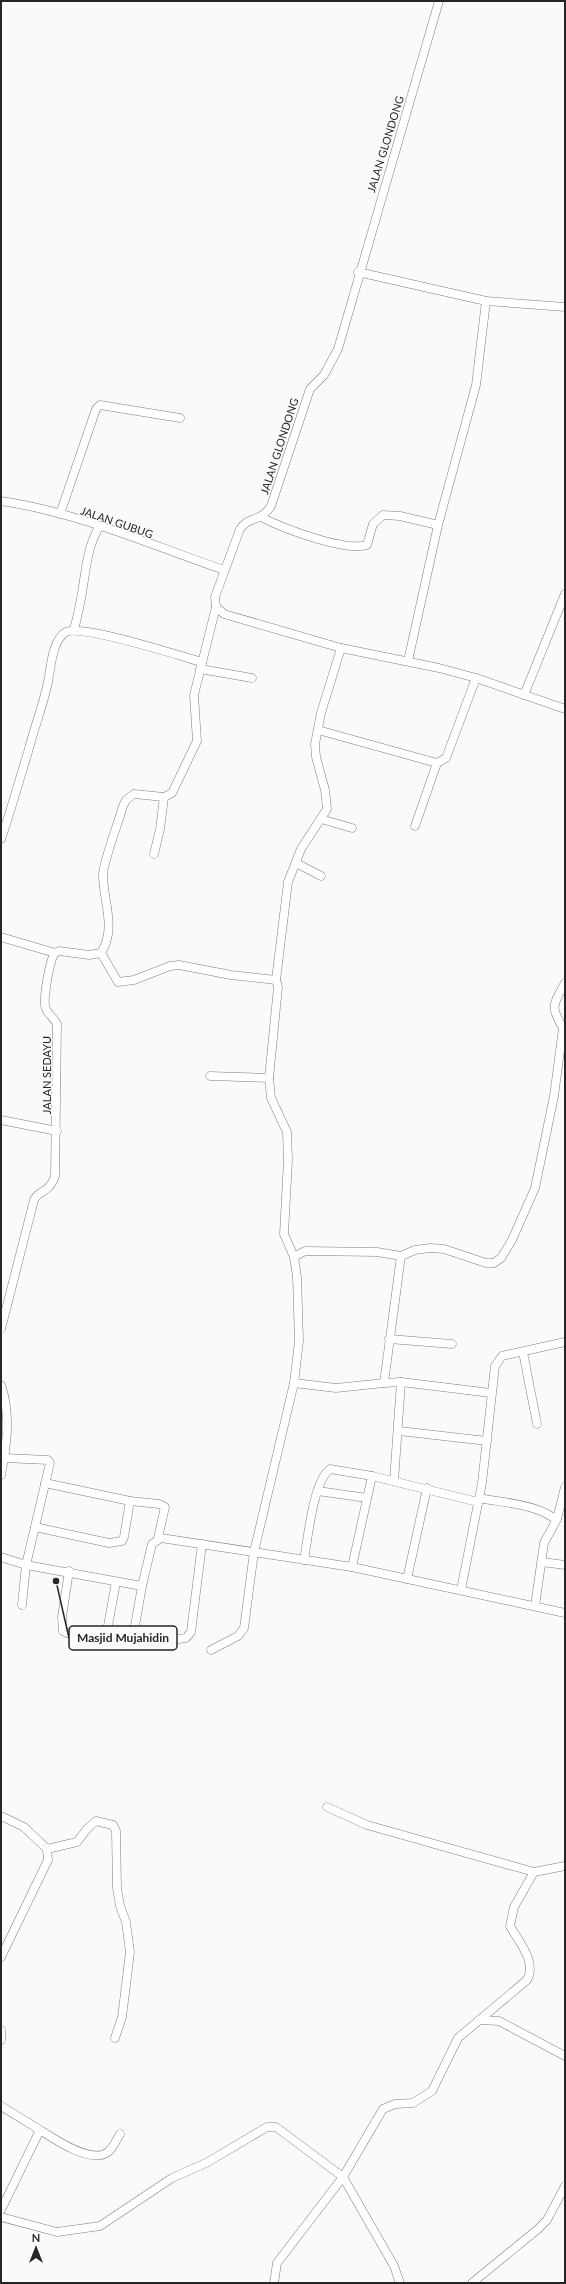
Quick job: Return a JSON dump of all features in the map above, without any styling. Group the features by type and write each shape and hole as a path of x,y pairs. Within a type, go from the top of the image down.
{"street":[{"name":"JALAN GLONDONG","path":"164,796 172,793 196,745 194,700 201,665 216,607 215,596 224,570 240,529 248,520 265,515 271,506 278,488 291,440 310,389 324,375 338,349 358,272 439,1"},
{"path":"358,272 486,301 565,307"},
{"path":"408,661 438,525 476,384 486,301"},
{"path":"60,514 96,409 100,405 180,418"},
{"name":"JALAN GUBUG","path":"1,501 29,505 60,514 224,570"},
{"path":"261,517 278,526 307,535 343,545 359,546 367,545 374,524 383,515 393,515 438,525"},
{"path":"74,630 82,594 87,554 91,541 99,527"},
{"path":"524,695 565,594"},
{"path":"216,607 229,616 341,648 408,661 476,678 565,710"},
{"path":"1,839 14,803 44,700 56,645 66,632 74,630 98,633 201,665 252,678"},
{"path":"211,1650 242,1632 254,1552 294,1383 299,1341 299,1300 294,1256 284,1234 288,1160 287,1132 271,1098 269,1078 278,987 276,980 288,882 301,849 327,810 327,800 316,757 315,744 341,648"},
{"path":"415,826 437,763 446,758 476,678"},
{"path":"318,730 437,763"},
{"path":"101,953 105,945 110,924 103,874 123,806 126,800 134,794 164,796 160,829 154,854"},
{"path":"321,819 352,828"},
{"path":"296,863 321,876"},
{"path":"1,936 56,953 68,952 89,955 101,953"},
{"name":"JALAN SEDAYU","path":"1,1329 34,1200 37,1194 48,1190 56,1176 57,1024 46,1009 44,1003 50,965 56,953"},
{"path":"101,953 118,982 134,980 170,966 179,965 231,975 276,980"},
{"path":"294,1256 305,1251 377,1252 401,1256 415,1250 430,1248 444,1249 486,1263 494,1263 501,1258 512,1240 535,1188 554,1096 564,1028 554,1012 554,1002 565,983"},
{"path":"210,1076 269,1078"},
{"name":"JALAN SEDAYU","path":"1,1120 57,1131"},
{"path":"384,1383 401,1256"},
{"path":"389,1339 452,1344"},
{"path":"461,1590 478,1500 487,1441 493,1373 498,1359 509,1354 565,1342"},
{"path":"523,1352 537,1424"},
{"path":"294,1383 336,1388 401,1382 491,1394"},
{"path":"394,1481 399,1431 401,1382"},
{"path":"1,1385 7,1403 4,1458 1,1475"},
{"path":"399,1431 487,1441"},
{"path":"4,1458 48,1460 50,1467 26,1565 22,1605"},
{"path":"304,1560 318,1491 324,1474 330,1469 372,1476 478,1500 526,1506 542,1511 549,1517 557,1519"},
{"path":"352,1567 372,1476"},
{"path":"45,1484 130,1501 159,1504 164,1507 158,1538 152,1544 142,1586 132,1643"},
{"path":"535,1606 544,1542 557,1519 565,1487"},
{"path":"407,1579 427,1488"},
{"path":"318,1491 367,1498"},
{"path":"35,1527 109,1543 122,1541 130,1501"},
{"path":"158,1538 352,1567 565,1613"},
{"path":"69,1571 62,1617 63,1631 105,1642 150,1642 189,1636 202,1544"},
{"path":"1,1557 26,1565 69,1571 116,1582 142,1586"},
{"path":"542,1562 565,1565"},
{"path":"105,1642 116,1582"},
{"path":"327,1807 367,1825 534,1872 565,1866"},
{"path":"1,1816 24,1827 47,1849 48,1860 1,1957"},
{"path":"47,1849 77,1842 87,1829 96,1821 113,1825 116,1831 117,1888 129,1937 130,1952 122,2017 115,2038"},
{"path":"274,2283 277,2263 343,2177 383,2109 395,2104 413,2103 432,2091 458,2038 523,1984 531,1973 530,1962 510,1926 514,1907 534,1872"},
{"path":"479,2020 498,2021 565,2056"},
{"path":"1,2030 1,2040"},
{"path":"1,2106 70,2149 100,2156 109,2152 120,2134"},
{"path":"1,2217 57,2232 100,2226 172,2178 208,2162 267,2127 276,2127 288,2134 343,2177 394,2266 400,2283"},
{"path":"1,2210 40,2130"},
{"path":"472,2283 538,2230 546,2220 565,2186"}],"place":[{"name":"Masjid Mujahidin","path":"56,1581"}]}
